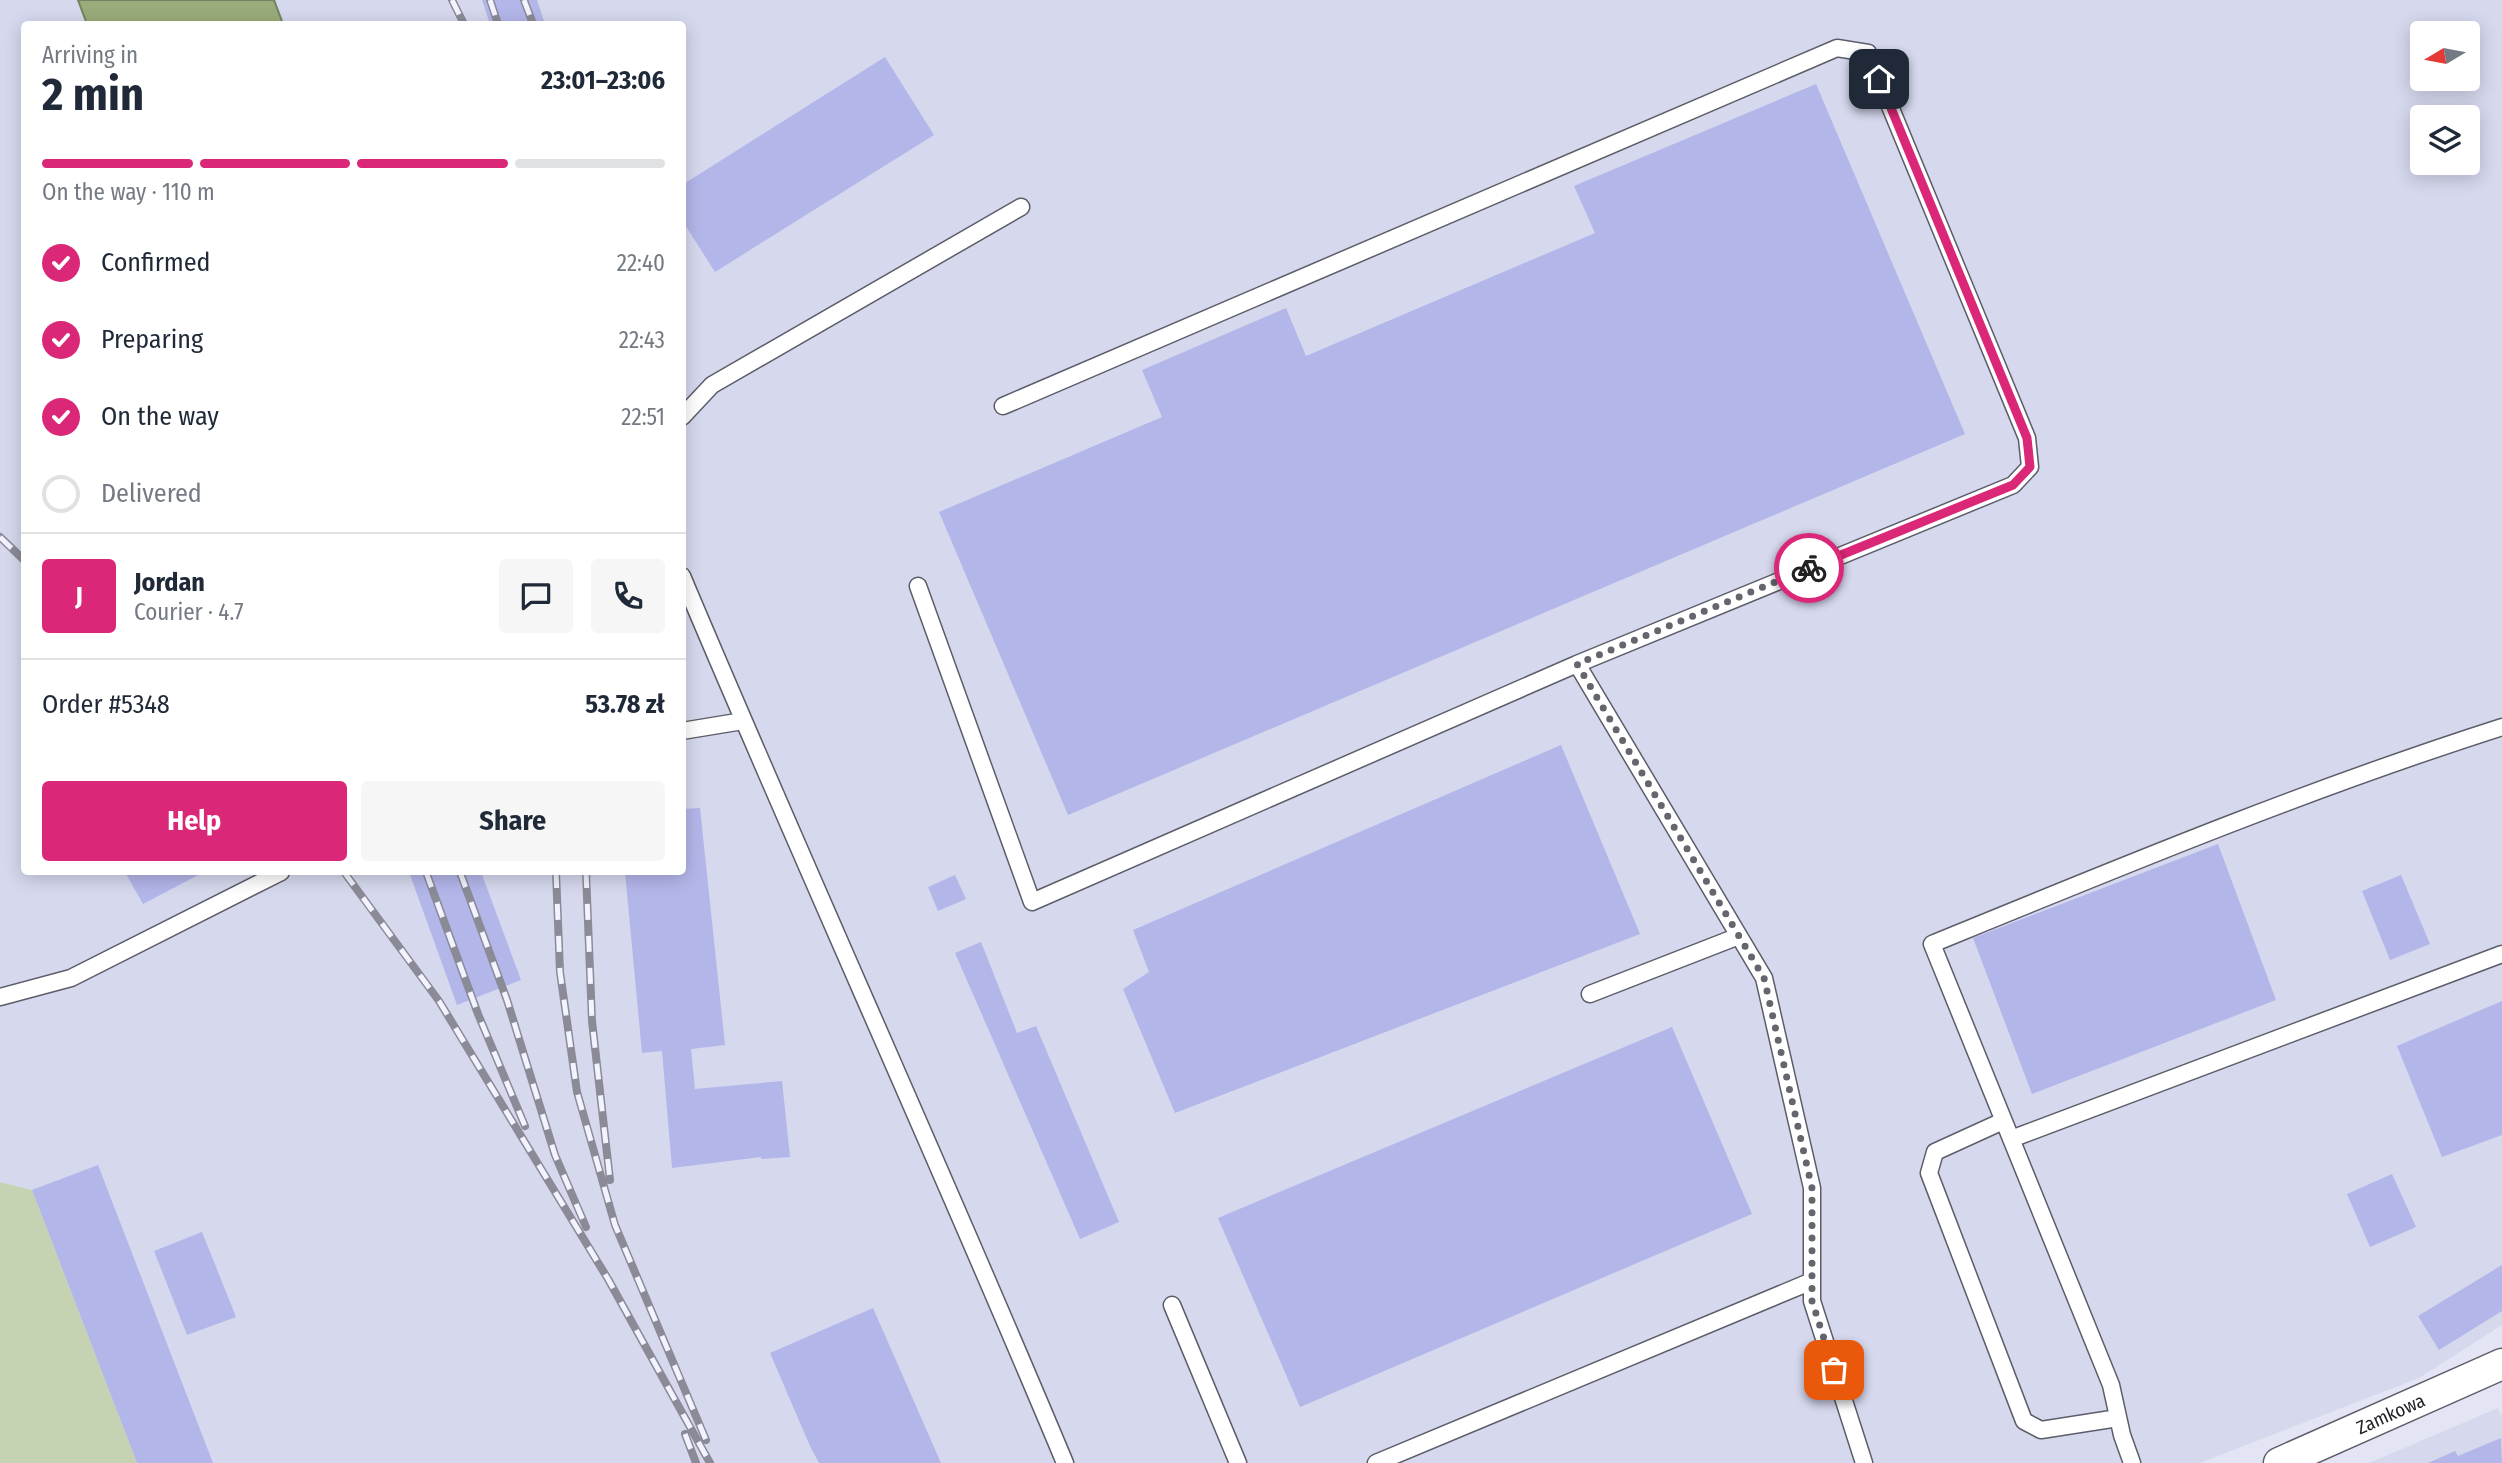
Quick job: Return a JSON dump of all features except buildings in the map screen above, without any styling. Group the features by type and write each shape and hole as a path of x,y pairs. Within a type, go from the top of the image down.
{"street":[{"name":"Zamkowa","path":"2279,1463 2502,1364"}],"lane":[{"path":"918,586 1032,902 1577,664 2013,485 2030,467 2027,438 1868,53 1837,48 1003,406"},
{"path":"686,413 712,385 1021,207"},
{"path":"686,586 1065,1463"},
{"path":"1577,664 1764,978 1812,1188 1812,1301 1864,1463"},
{"path":"686,730 743,721"},
{"path":"2132,1463 2110,1385 1931,944 2200,835 2437,748 2502,727"},
{"path":"0,997 71,978 275,875"},
{"path":"1590,993 1739,936"},
{"path":"2011,1139 2502,954"},
{"path":"2003,1121 1934,1152 1929,1173 2024,1421 2041,1430 2118,1418"},
{"path":"1376,1463 1812,1281"},
{"path":"1171,1306 1238,1463"}],"shaded area":[{"path":"0,0 2502,0 2502,1325 2419,1378 2200,1463 137,1463 32,1190 0,1182"},
{"path":"78,0 274,0 282,21 86,21"},
{"path":"0,1182 32,1190 137,1463 0,1463"},
{"path":"2498,1408 2502,1417 2502,1463 2369,1463"}],"railway":[{"path":"452,0 462,21"},
{"path":"490,0 497,21"},
{"path":"524,0 532,21"},
{"path":"0,537 21,557"},
{"path":"346,875 439,1001 608,1279 710,1463"},
{"path":"427,875 478,1014 525,1126"},
{"path":"461,875 507,1000 555,1155 586,1227"},
{"path":"556,875 560,972 577,1092 615,1225 706,1440"},
{"path":"586,875 592,1021 610,1180"},
{"path":"685,1434 696,1463"}],"way so far":[{"path":"1809,568 1577,664 1764,978 1812,1188 1812,1301 1834,1370"}],"route":[{"path":"1809,568 2013,485 2030,467 2027,438 1879,79"}]}
